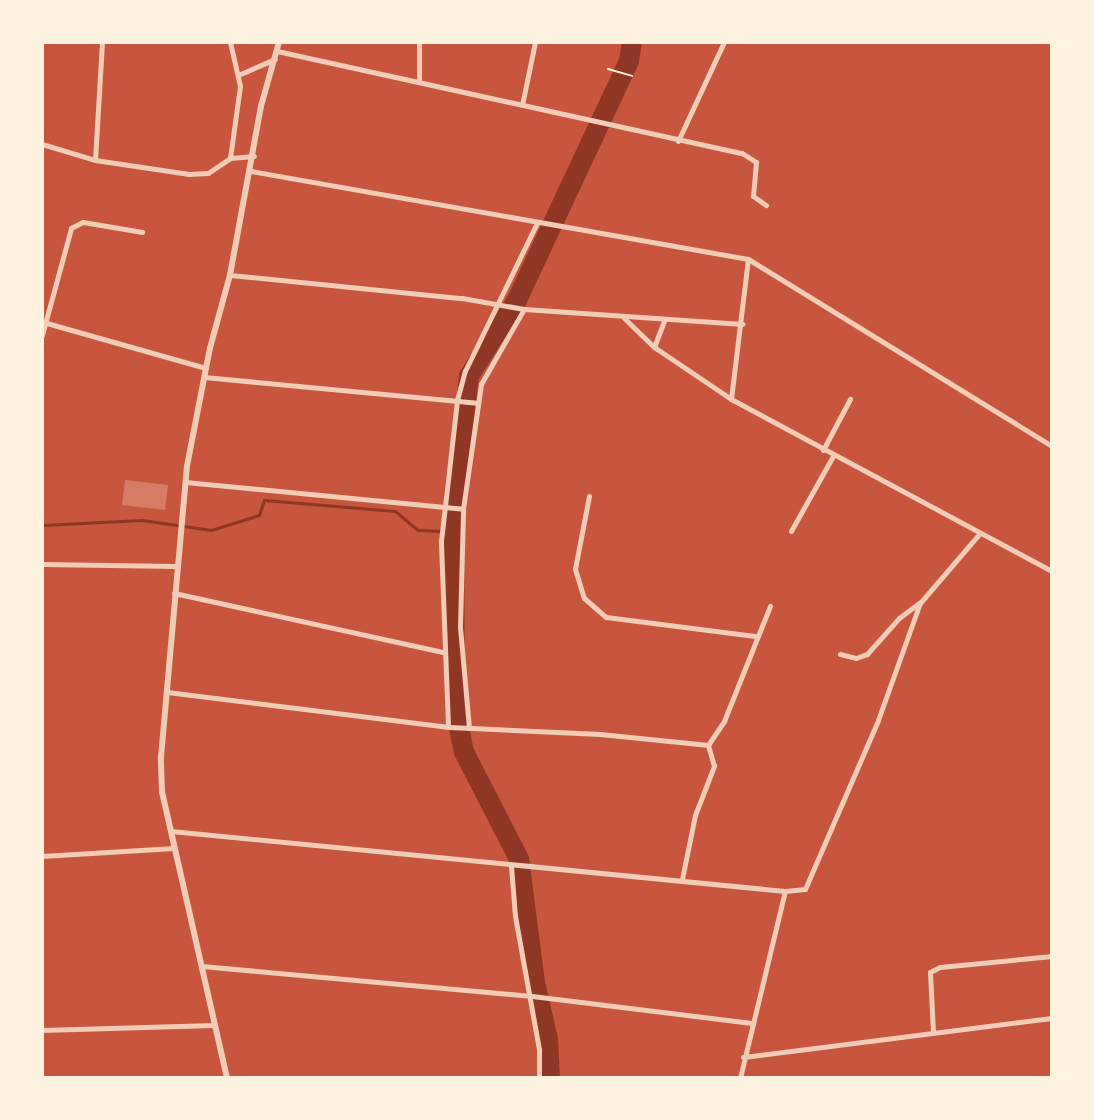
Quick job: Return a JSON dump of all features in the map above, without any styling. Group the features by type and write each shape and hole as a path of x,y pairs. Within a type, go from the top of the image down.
{"street":[{"path":"96,160 102,42"},
{"path":"230,42 238,75 230,158"},
{"path":"227,1078 174,848 160,772 176,566 185,482 204,377 230,275 254,156 261,106 279,42"},
{"path":"419,42 419,78"},
{"path":"522,104 535,42"},
{"path":"678,141 724,42"},
{"path":"277,51 419,78 587,121 751,157 757,170 753,196 766,205"},
{"path":"238,75 275,59"},
{"path":"42,144 96,160 188,174 208,173 230,158 254,156"},
{"path":"250,172 748,259 1052,446"},
{"path":"449,726 443,652 441,541 442,505 458,400 498,304 528,248 538,223"},
{"path":"42,335 44,323 75,225 142,232"},
{"path":"731,399 742,324 748,259"},
{"path":"230,275 624,318 742,324"},
{"path":"468,728 460,627 462,509 475,403 490,364 521,308"},
{"path":"624,318 654,347 731,399 833,456 1052,571"},
{"path":"654,347 665,319"},
{"path":"44,323 206,368"},
{"path":"204,377 475,403"},
{"path":"823,450 850,399"},
{"path":"791,531 833,456"},
{"path":"185,482 442,505 462,509"},
{"path":"589,496 575,569 584,598 606,617 755,636"},
{"path":"840,654 856,658 867,654 899,618 920,603 980,533"},
{"path":"42,564 176,566"},
{"path":"174,594 443,652"},
{"path":"171,831 512,866 682,880 785,891 798,890 810,883 920,603"},
{"path":"682,880 694,815 714,766 708,745 724,721 755,636 770,606"},
{"path":"167,692 468,728 600,734 708,745"},
{"path":"42,856 174,848"},
{"path":"512,866 530,996 540,1049 539,1078"},
{"path":"740,1078 751,1023 785,891"},
{"path":"933,1032 930,972 940,967 1052,956"},
{"path":"202,966 530,996 751,1023"},
{"path":"743,1057 1052,1018"},
{"path":"42,1030 214,1025"}],"path":[{"path":"608,69 632,76"}],"building":[{"path":"125,480 168,485 165,510 122,505"}],"waterway":[{"path":"550,1078 548,1040 535,982 519,859 464,752 455,709 454,495 469,376 517,300 629,61 632,42"},
{"path":"42,525 142,520 211,530 259,515 264,500 395,511 418,530 452,531"}]}
